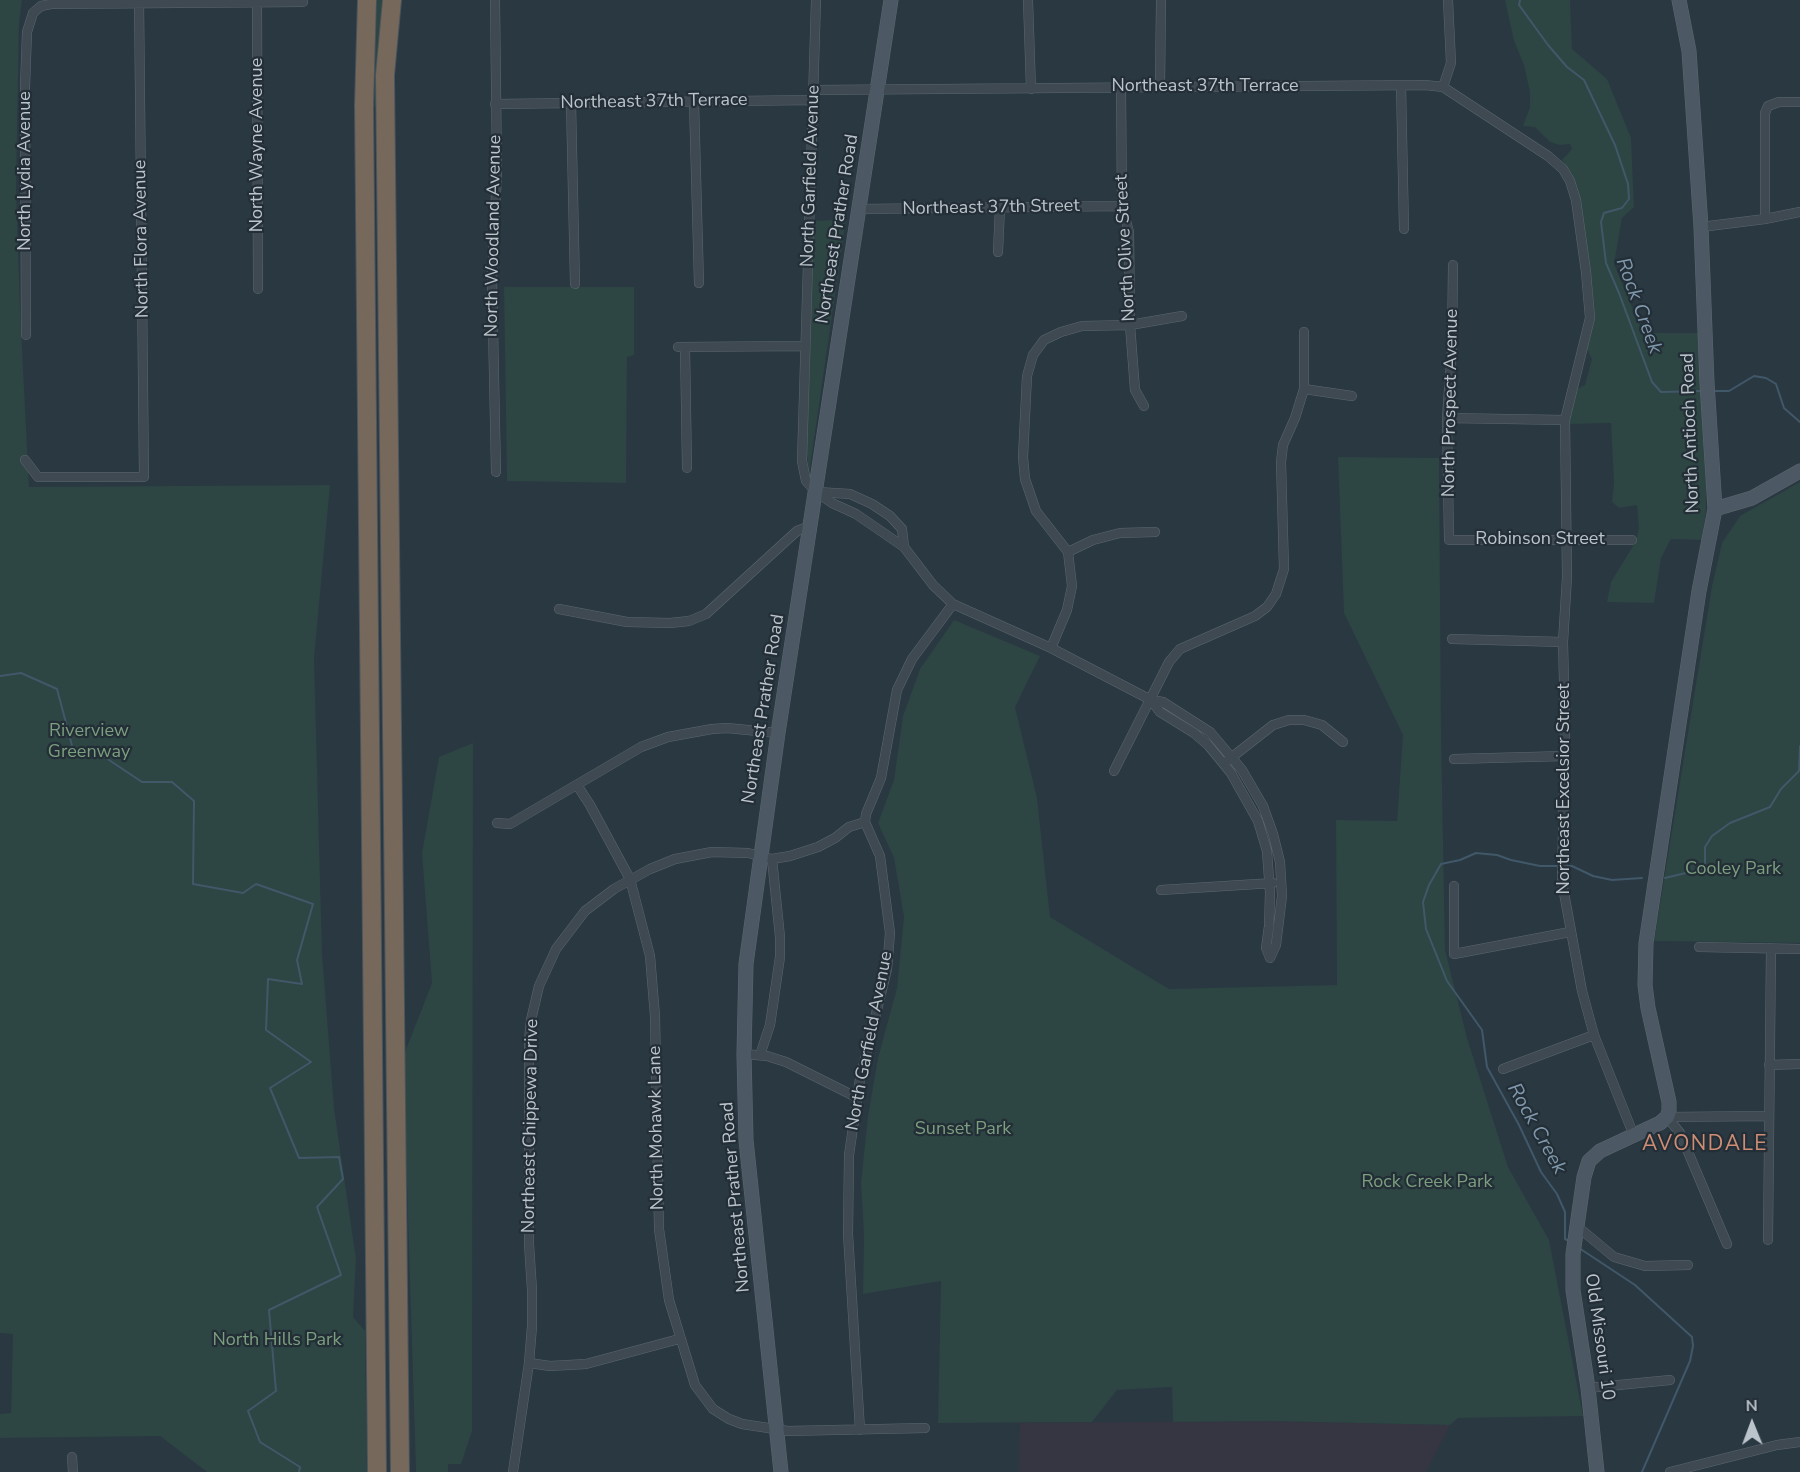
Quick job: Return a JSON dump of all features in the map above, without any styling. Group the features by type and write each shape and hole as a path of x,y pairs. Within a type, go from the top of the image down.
{"highway":[{"path":"392,0 386,75 400,1472"},
{"path":"366,4 364,117 377,1472"}],"street":[{"name":"North Woodland Avenue","path":"495,0 497,172 492,279 496,472"},
{"name":"North Garfield Avenue","path":"816,0 802,461 806,481 816,492"},
{"name":"Northeast Prather Road","path":"781,1472 746,1140 744,1054 746,964 766,857 778,733 891,0"},
{"path":"1028,0 1030,89"},
{"path":"1160,87 1161,0"},
{"path":"1443,87 1451,63 1448,0"},
{"name":"North Antioch Road","path":"1667,1117 1669,1102 1645,985 1646,943 1651,897 1714,509 1701,227 1689,51 1679,0"},
{"name":"North Wayne Avenue","path":"257,1 258,289"},
{"path":"139,2 303,2"},
{"name":"North Lydia Avenue","path":"26,335 25,76 30,17 41,6 51,4 139,2"},
{"name":"North Flora Avenue","path":"25,460 38,477 144,477 139,2"},
{"path":"1401,86 1404,230"},
{"name":"Northeast 37th Terrace","path":"495,104 694,102 877,91 1160,87 1443,87"},
{"name":"Northeast Excelsior Street","path":"1443,87 1556,162 1566,175 1576,200 1590,318 1565,420 1567,539 1563,642 1562,882 1582,992 1593,1035 1634,1136"},
{"name":"North Olive Street","path":"1121,88 1122,206 1128,232 1130,325 1135,390 1144,406"},
{"path":"694,102 699,283"},
{"path":"1765,219 1765,113 1768,106 1779,102 1800,102"},
{"path":"572,103 575,284"},
{"name":"Northeast 37th Street","path":"859,209 1122,206"},
{"path":"998,252 1000,207"},
{"path":"1701,227 1800,212"},
{"name":"North Prospect Avenue","path":"1449,540 1448,418 1453,265"},
{"path":"1050,648 1067,610 1072,586 1068,552 1036,511 1025,479 1023,457 1027,375 1033,355 1044,340 1082,326 1130,325 1182,316"},
{"path":"1114,771 1169,662 1180,649 1254,616 1267,607 1276,594 1284,569 1281,462 1283,445 1304,389 1304,332"},
{"path":"687,468 681,347 804,346"},
{"path":"1304,389 1352,396"},
{"path":"1448,418 1565,420"},
{"path":"1714,509 1752,498 1800,471"},
{"path":"816,492 870,523 904,547 933,585 953,604 1050,648 1151,700 1163,702 1210,732 1242,770 1263,806 1280,862 1282,896 1276,945 1270,958 1266,948 1269,926 1267,851 1258,822 1244,794 1208,745 1194,733 1160,712 1151,700"},
{"path":"816,492 850,494 872,504 890,516 902,529 904,547"},
{"path":"559,609 627,622 689,621 706,614 797,531 810,526"},
{"path":"1068,552 1093,540 1120,533 1155,532"},
{"name":"Robinson Street","path":"1449,540 1632,540"},
{"path":"760,1055 770,1025 780,957 780,937 766,857 812,850 835,838 849,827 866,822 866,814 881,778 900,683 912,658 953,604"},
{"path":"1452,639 1563,642"},
{"path":"1223,764 1273,725 1289,720 1304,720 1322,725 1343,742"},
{"path":"497,823 510,824 641,747 668,737 727,728 778,733"},
{"path":"1454,759 1564,756"},
{"name":"North Mohawk Lane","path":"577,785 630,879 652,972 655,1016 659,1229 666,1286 679,1339 695,1385 713,1409 742,1424 788,1431 925,1428"},
{"name":"North Garfield Avenue","path":"860,1430 847,1202 849,1155 856,1097 884,986 890,933 880,856 866,822"},
{"name":"Northeast Chippewa Drive","path":"513,1472 529,1363 532,1290 529,1244 529,1040 535,1000 547,967 567,932 585,911 630,879 658,866 691,855 726,851 766,857"},
{"path":"1161,890 1281,882"},
{"path":"1454,886 1454,954 1570,932"},
{"path":"1699,947 1800,949"},
{"path":"1768,1240 1771,948"},
{"path":"1503,1069 1593,1035"},
{"path":"744,1054 760,1055 786,1062 856,1097"},
{"path":"1769,1065 1800,1064"},
{"path":"1667,1117 1768,1116"},
{"path":"1667,1117 1680,1133 1727,1244"},
{"name":"Old Missouri 10","path":"1597,1472 1588,1388 1573,1290 1573,1254 1584,1177 1589,1161 1600,1151 1660,1123 1667,1117"},
{"path":"1577,1231 1614,1257 1645,1266 1688,1265"},
{"path":"529,1363 550,1366 586,1364 679,1339"},
{"path":"1588,1388 1670,1380"},
{"path":"1670,1472 1698,1468 1777,1445 1800,1442"},
{"path":"72,1457 73,1472"}],"shaded area":[{"path":"1269,1421 1450,1425 1426,1472 1019,1472 1020,1423"}],"green space":[{"path":"0,0 22,0 19,24 16,188 29,487 330,485 314,659 322,953 334,1108 356,1259 353,1317 365,1331 367,1472 207,1472 160,1436 0,1438 0,1414 11,1413 13,1334 0,1333"},
{"path":"377,0 383,0 378,108 373,107"},
{"path":"1505,0 1570,0 1572,49 1607,79 1631,138 1634,207 1622,218 1614,264 1643,333 1699,333 1706,482 1706,511 1702,540 1671,539 1661,558 1654,603 1607,602 1611,582 1636,541 1639,528 1637,505 1619,508 1612,502 1614,483 1611,423 1569,424 1577,389 1585,385 1592,359 1587,349 1593,320 1574,179 1562,160 1572,149 1570,144 1560,145 1550,142 1535,127 1523,126 1530,107 1530,92 1524,65 1514,41"},
{"path":"846,219 809,474 807,451 814,221"},
{"path":"504,287 634,287 634,355 627,357 626,483 507,481"},
{"path":"1338,457 1439,458 1445,950 1467,1038 1508,1167 1549,1240 1583,1416 1458,1418 1450,1425 1269,1421 1173,1422 1172,1387 1117,1390 1092,1422 938,1423 941,1281 863,1294 864,1235 861,1183 868,1116 878,1058 897,988 904,917 894,858 878,823 894,780 903,716 920,669 954,620 1040,656 1015,707 1037,798 1050,917 1169,989 1337,985 1336,820 1397,821 1403,735 1344,613"},
{"name":"Cooley Park","path":"1800,482 1800,943 1654,941 1712,586 1722,543 1740,516"},
{"path":"473,743 472,1431 461,1464 448,1464 448,1472 416,1472 403,1057 432,983 422,853 439,757"}],"waterway":[{"name":"Rock Creek","path":"1520,0 1519,5 1548,45 1567,67 1584,80 1615,145 1628,184 1629,199 1622,208 1604,213 1601,222 1606,263 1652,382 1661,392 1704,391"},
{"name":"Rock Creek","path":"1712,391 1729,391 1754,376 1766,378 1776,384 1784,408 1800,422"},
{"path":"0,676 21,673 57,689 75,757 97,752 142,782 172,782 194,801 193,884 243,893 256,884 313,904 297,960 302,984 268,979 266,1030 311,1062 270,1088 299,1158 339,1157 343,1179 317,1207 341,1275 269,1310 276,1391 248,1411 260,1442 300,1467 299,1472"},
{"name":"Rock Creek","path":"1665,878 1702,869 1705,865 1705,847 1712,836 1730,823 1770,807 1781,789 1799,771 1800,746"},
{"name":"Rock Creek","path":"1558,866 1540,866 1497,855 1476,853 1460,860 1441,864 1429,885 1423,902 1426,929 1447,981 1482,1030 1487,1067 1519,1125 1541,1172 1557,1194 1565,1212 1565,1239 1569,1241"},
{"name":"Rock Creek","path":"1566,866 1612,880 1642,878"},
{"name":"Rock Creek","path":"1579,1248 1635,1285 1692,1337 1690,1361 1642,1472"}],"district":[{"name":"AVONDALE","path":"1705,1145"}],"park label":[{"name":"Riverview Greenway","path":"89,742"},
{"name":"Sunset Park","path":"963,1130"},
{"name":"Rock Creek Park","path":"1427,1183"},
{"name":"North Hills Park","path":"277,1341"}]}
